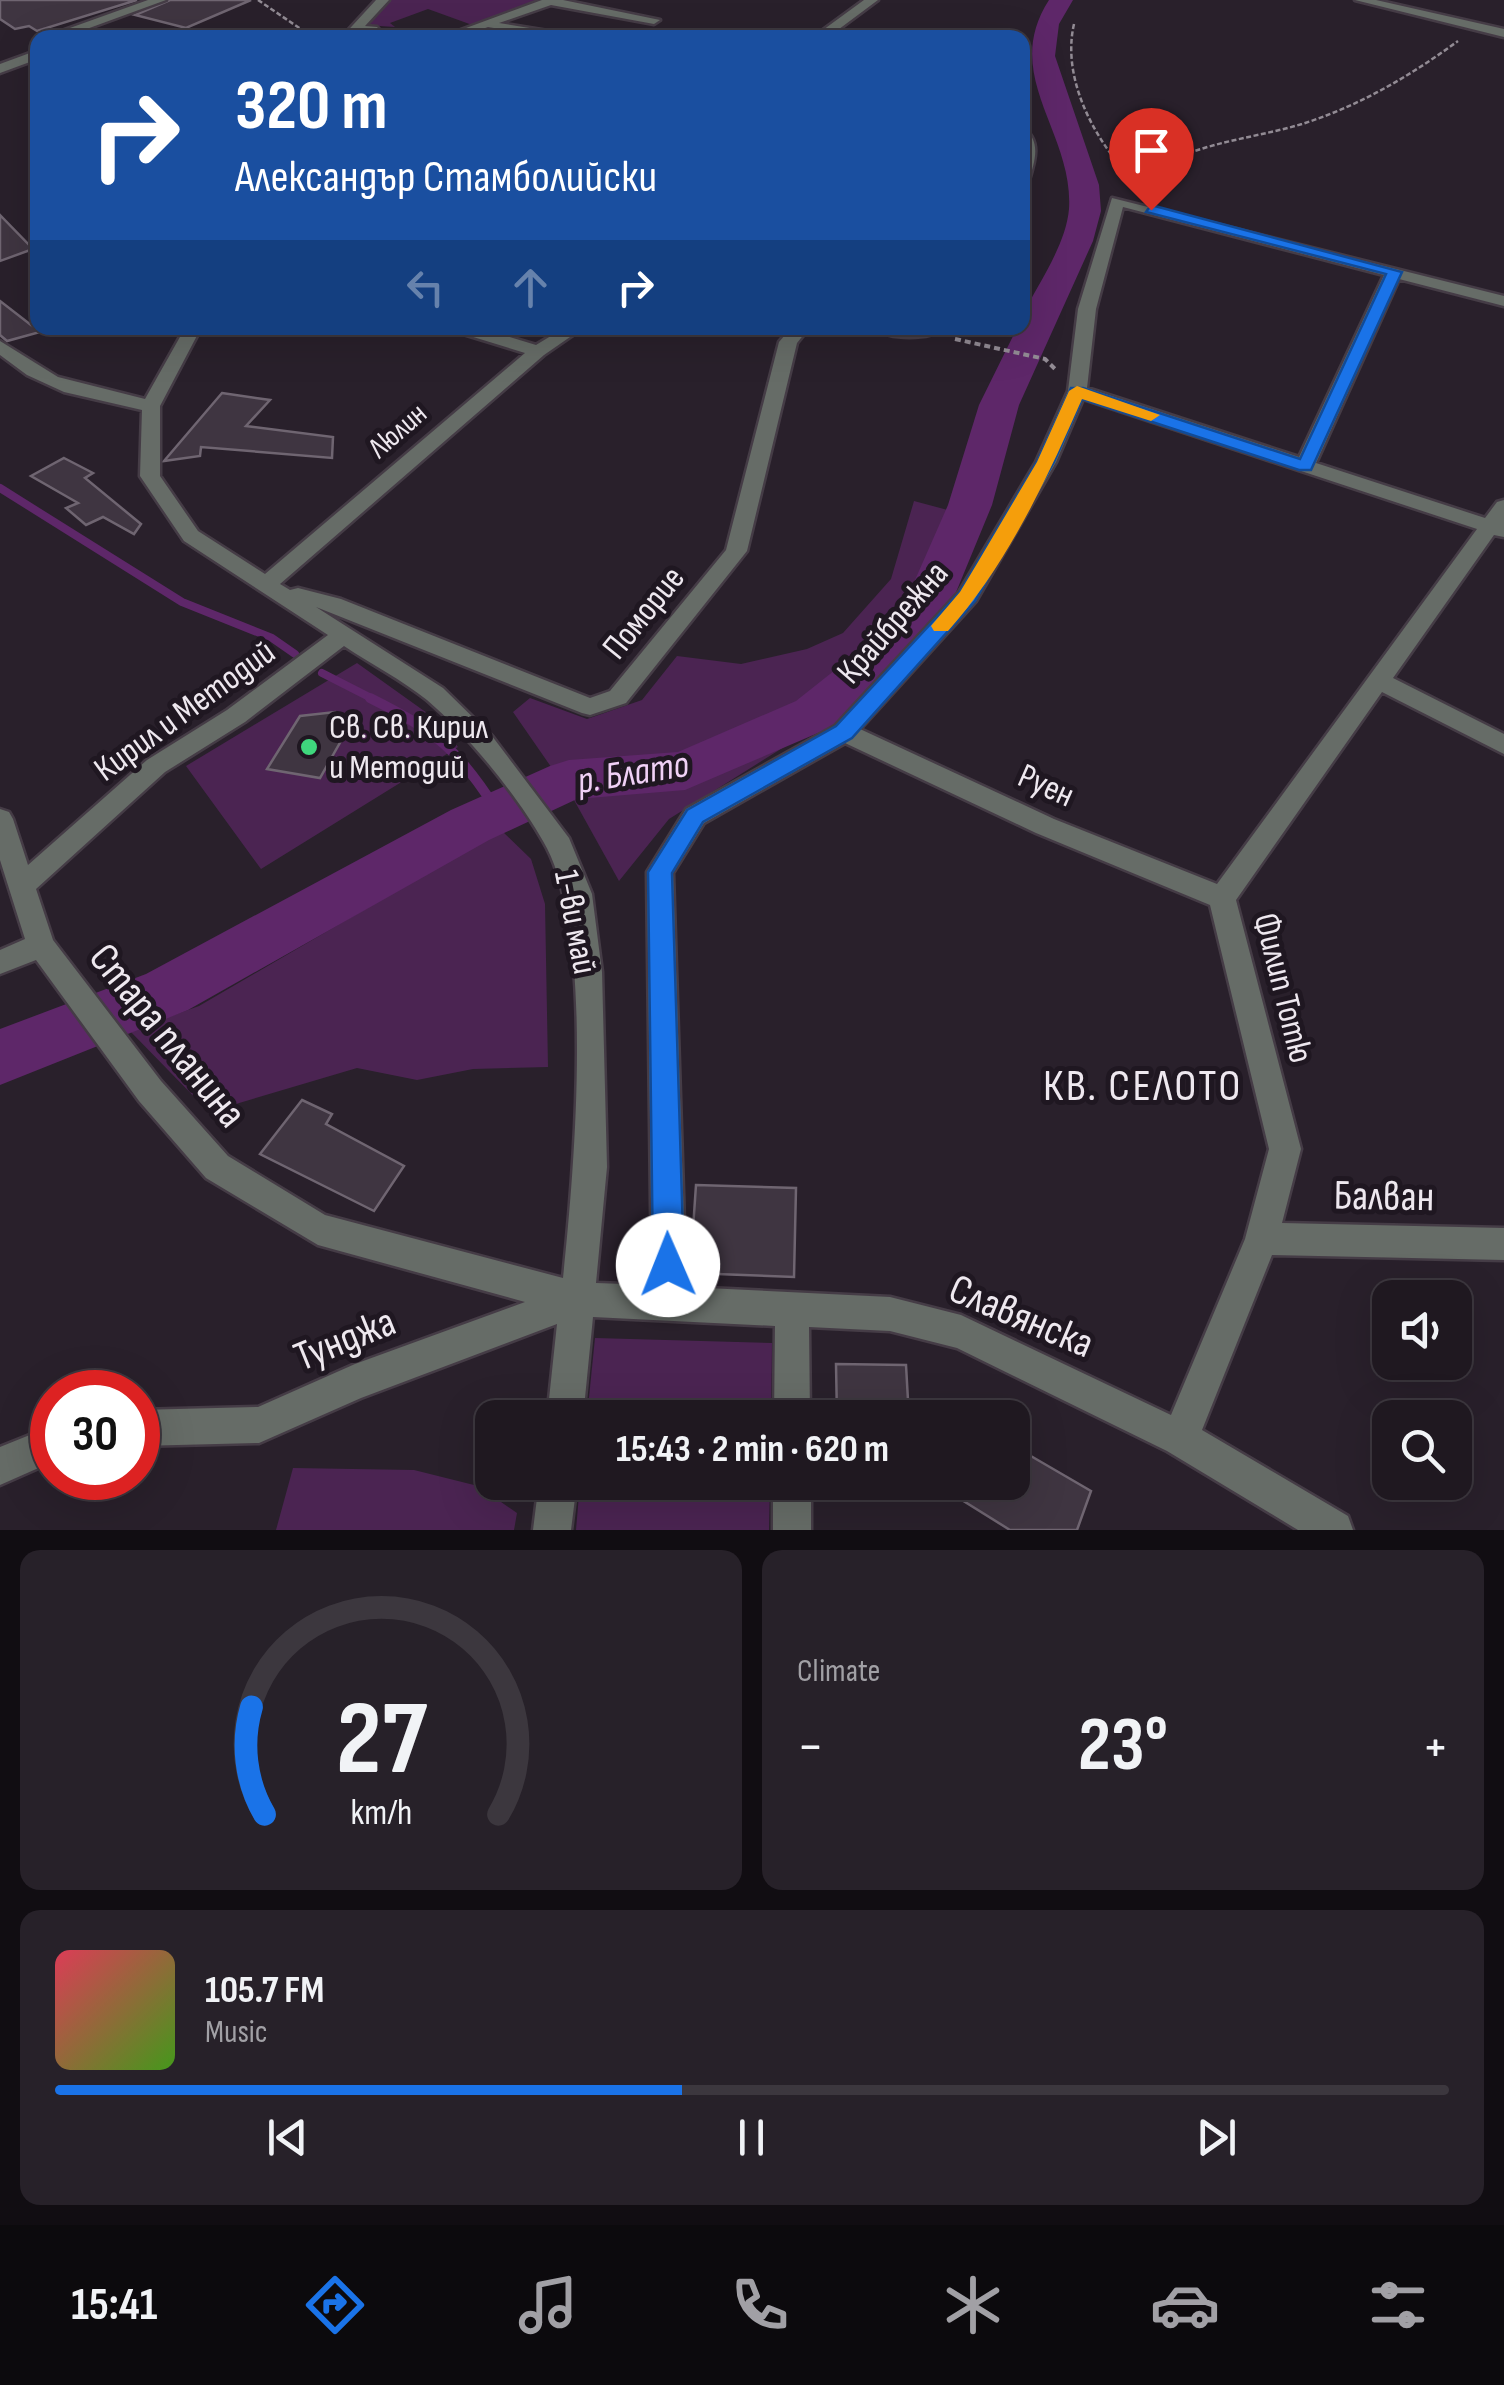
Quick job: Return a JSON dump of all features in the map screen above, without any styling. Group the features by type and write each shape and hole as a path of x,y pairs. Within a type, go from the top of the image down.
{"street":[{"path":"72,30 160,0"},
{"path":"100,30 176,0"},
{"path":"829,30 872,0"},
{"path":"1361,0 1504,33"},
{"path":"474,30 551,1 654,20"},
{"path":"353,30 377,2"},
{"path":"489,26 521,30"},
{"path":"0,70 30,57"},
{"path":"1116,200 1504,301"},
{"name":"Крайбрежна","path":"669,1304 660,872 695,816 844,732 968,596 1046,462 1077,391 1087,309 1116,200"},
{"path":"1305,466 1394,272"},
{"name":"1-ви май","path":"190,335 151,406 150,476 191,536 435,694 483,742 556,838 578,894 588,972 591,1167 567,1400"},
{"name":"Люлин","path":"264,586 563,335"},
{"name":"Поморие","path":"264,586 333,604 590,707 618,697 736,551 788,342 794,335"},
{"path":"0,346 19,365 52,382 151,406"},
{"path":"1077,391 1305,466 1499,521"},
{"name":"Филип Тотю","path":"1180,1438 1262,1240 1285,1149 1222,898 1378,680 1499,521"},
{"name":"Кирил и Методий","path":"21,886 156,766 236,716 346,633"},
{"path":"1378,680 1504,745"},
{"name":"Руен","path":"844,732 1045,826 1222,898"},
{"name":"Стара планина","path":"0,820 40,945 150,1091 218,1167 318,1229 579,1299"},
{"path":"0,962 40,945"},
{"name":"Балван","path":"1262,1240 1504,1244"},
{"name":"Славянска","path":"579,1299 890,1314 960,1332 1180,1438 1334,1530"},
{"name":"Тунджа","path":"160,1427 260,1425 355,1382 579,1299"},
{"path":"792,1311 792,1400"},
{"path":"0,1466 30,1453"},
{"path":"552,1530 556,1500"},
{"path":"792,1500 792,1530"}],"path":[{"path":"258,0 302,30"},
{"path":"1074,24 1068,54 1081,91 1116,166 1135,182"},
{"path":"1116,200 1135,182 1188,150 1303,123 1411,76 1476,27"},
{"path":"985,346 1045,358"}],"shaded area":[{"path":"388,0 546,0 475,26 428,9 390,23 395,27 365,25"},
{"path":"914,501 985,520 946,606 840,712 669,819 619,881 574,800 513,712 530,698 587,719 642,700 677,656 741,664 807,649 843,633 891,579"},
{"path":"357,663 434,718 458,747 261,869 186,766"},
{"path":"501,830 531,859 545,904 548,1067 473,1069 417,1080 357,1068 209,1112 130,1031 199,1006"},
{"path":"595,1338 772,1343 771,1400 589,1400"},
{"path":"293,1468 414,1470 475,1485 475,1500 498,1500 517,1513 514,1530 276,1530"},
{"path":"579,1500 770,1500 769,1530 576,1530"}],"building":[{"path":"0,0 137,0 40,30 29,26 15,29 0,19"},
{"path":"170,0 251,0 186,28 135,15"},
{"path":"0,215 30,250 0,261"},
{"path":"0,301 30,324 30,335 7,341 0,335"},
{"path":"222,393 270,400 246,426 333,437 332,458 201,447 200,456 164,461"},
{"path":"64,458 93,473 85,478 141,524 134,534 103,517 86,525 66,508 78,503 31,476"},
{"name":"Св. Св. Кирил и Методий","path":"335,712 346,732 320,778 267,769 300,716"},
{"path":"302,1100 332,1114 326,1124 404,1166 374,1211 260,1154"},
{"path":"696,1185 796,1188 794,1277 690,1273"},
{"path":"836,1364 906,1365 908,1400 837,1400"},
{"path":"1030,1455 1091,1491 1077,1530 1010,1530 962,1500 1030,1500"}],"waterway":[{"name":"р. Блато","path":"0,1057 167,992 470,825 569,780 685,771 814,714 876,663 929,602 970,505 999,405 1076,241 1085,211 1083,185 1042,56 1046,24 1061,0"},
{"path":"0,488 182,602 272,638 295,654"},
{"path":"322,673 375,700"},
{"path":"370,698 444,744 498,812"}],"slow traffic":[{"path":"941,626 968,596 1046,462 1077,391 1151,415"}],"place":[{"name":"Св. Св. Кирил и Методий","path":"309,747"}],"district":[{"name":"КВ. СЕЛОТО","path":"1143,1086"}],"route":[{"path":"668,1265 660,872 695,816 844,732 968,596 1046,462 1077,391 1305,466 1394,272 1151,210"}]}
